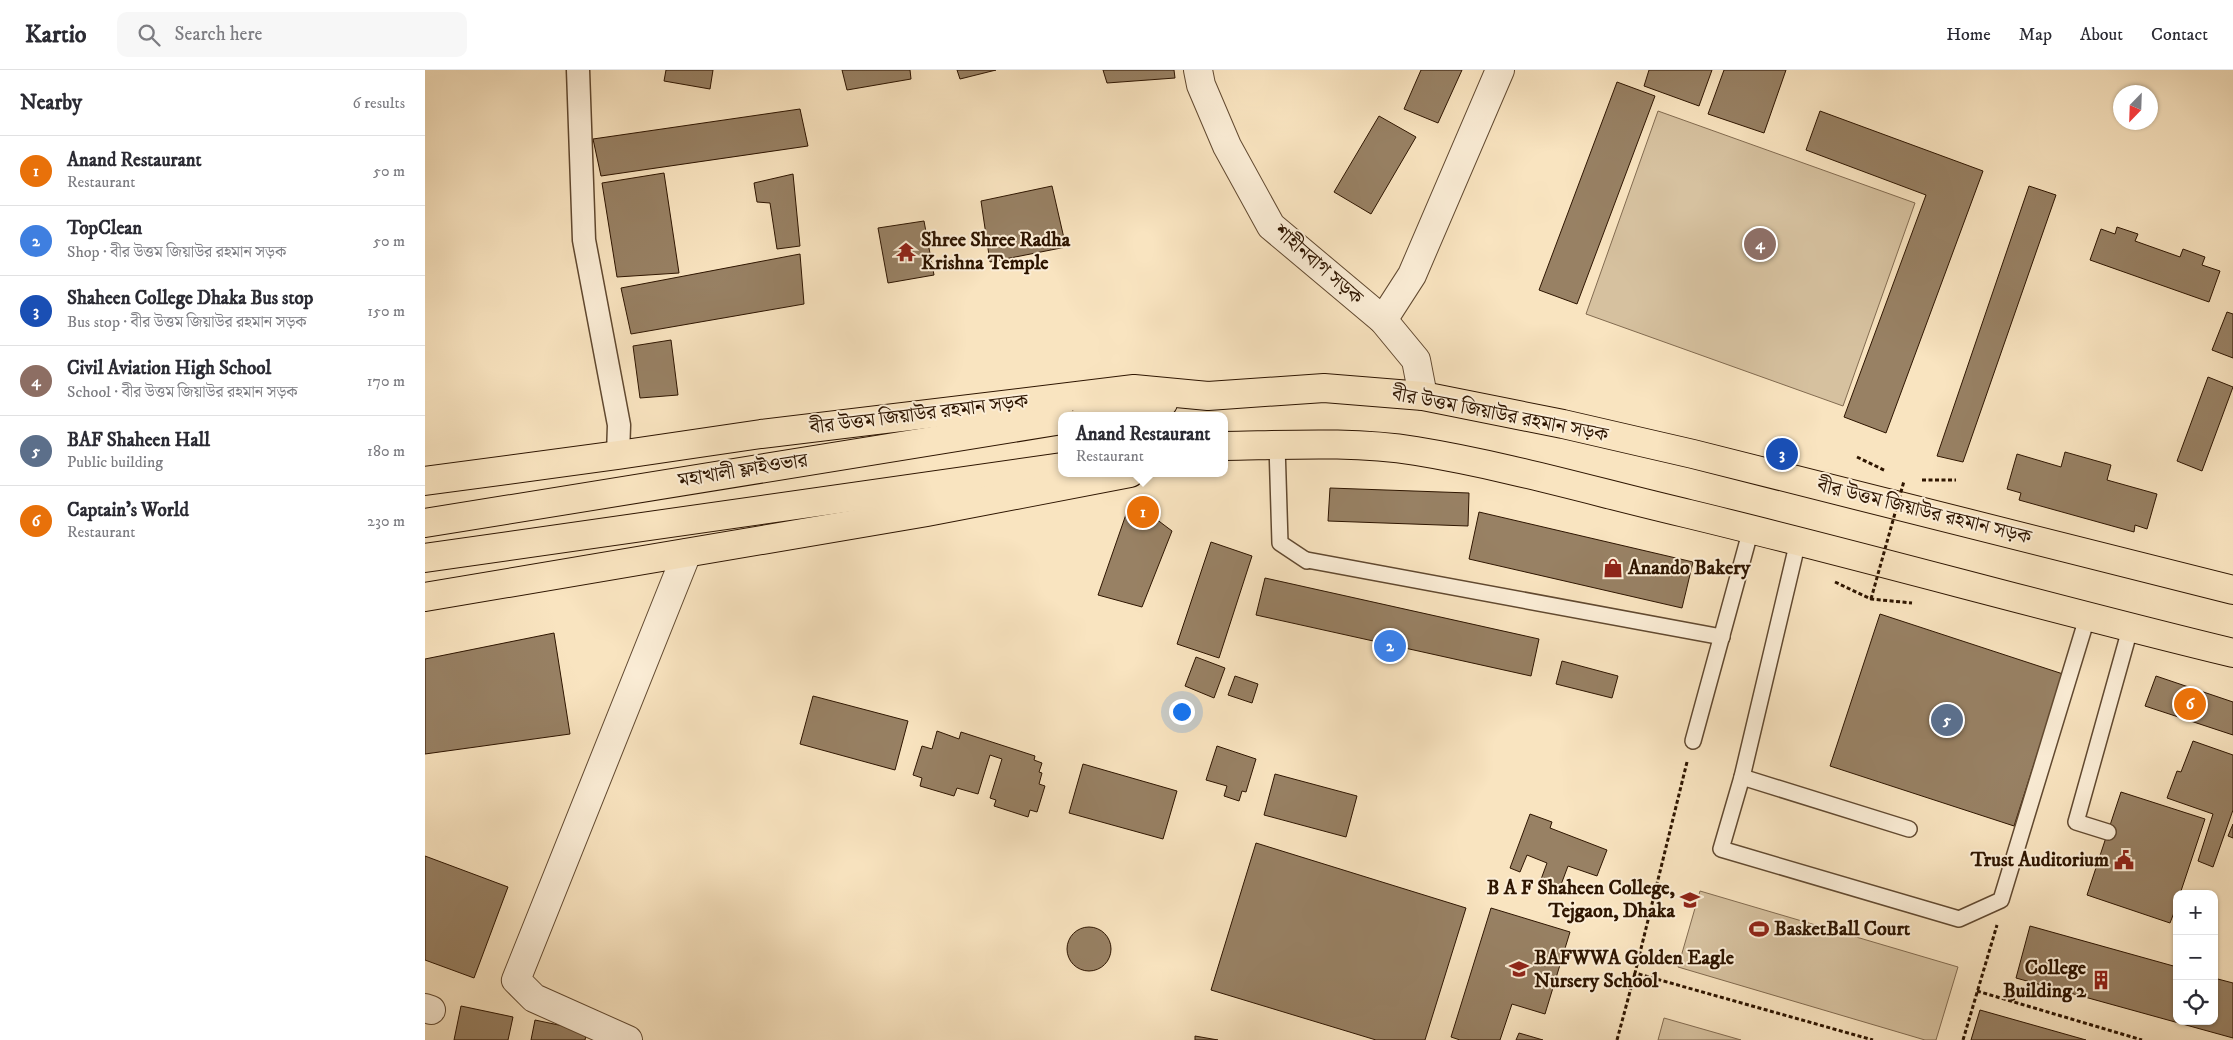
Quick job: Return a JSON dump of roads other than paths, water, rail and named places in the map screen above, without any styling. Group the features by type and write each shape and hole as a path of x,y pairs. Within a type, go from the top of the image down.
{"highway":[{"name":"বীর উত্তম জিয়াউর রহমান সড়ক","path":"425,481 761,434 1134,389 1208,396 1323,388 1423,396 1693,454 2233,590"},
{"path":"1110,412 1208,396"},
{"name":"মহাখালী ফ্লাইওভার","path":"425,523 1058,421"},
{"path":"1228,446 1311,444 1415,451 1508,470 1751,529 2087,618 2233,653"},
{"name":"মহাখালী ফ্লাইওভার","path":"425,558 1058,468"},
{"path":"425,597 927,512 1109,477"}],"street":[{"path":"578,70 584,240 619,425 618,455"},
{"name":"শাহীনবাগ সড়ক","path":"1198,70 1201,85 1227,146 1271,226 1383,320 1417,360 1423,396"},
{"path":"1383,320 1411,275 1500,70"},
{"path":"628,1040 534,998 516,980 687,553"}],"lane":[{"path":"1277,445 1280,543 1307,560 1722,637"},
{"path":"1693,741 1751,529"},
{"path":"1797,541 1742,777 1721,849 1959,919 2001,900 2087,618"},
{"path":"2108,832 2076,822 2130,628"},
{"path":"1742,777 1909,829"}],"place":[{"name":"Civil Aviation High School","path":"1760,244"},
{"name":"Shree Shree Radha Krishna Temple","path":"906,252"},
{"name":"Shaheen College Dhaka Bus stop","path":"1782,454"},
{"name":"Anand Restaurant","path":"1143,512"},
{"name":"Anando Bakery","path":"1613,568"},
{"name":"TopClean","path":"1390,646"},
{"name":"Captain's World","path":"2190,704"},
{"name":"BAF Shaheen Hall","path":"1947,720"},
{"name":"Trust Auditorium","path":"2124,860"},
{"name":"B A F Shaheen College, Tejgaon, Dhaka","path":"1690,900"},
{"name":"BasketBall Court","path":"1759,929"},
{"name":"BAFWWA Golden Eagle Nursery School","path":"1519,969"},
{"name":"College Building 2","path":"2101,980"}]}
